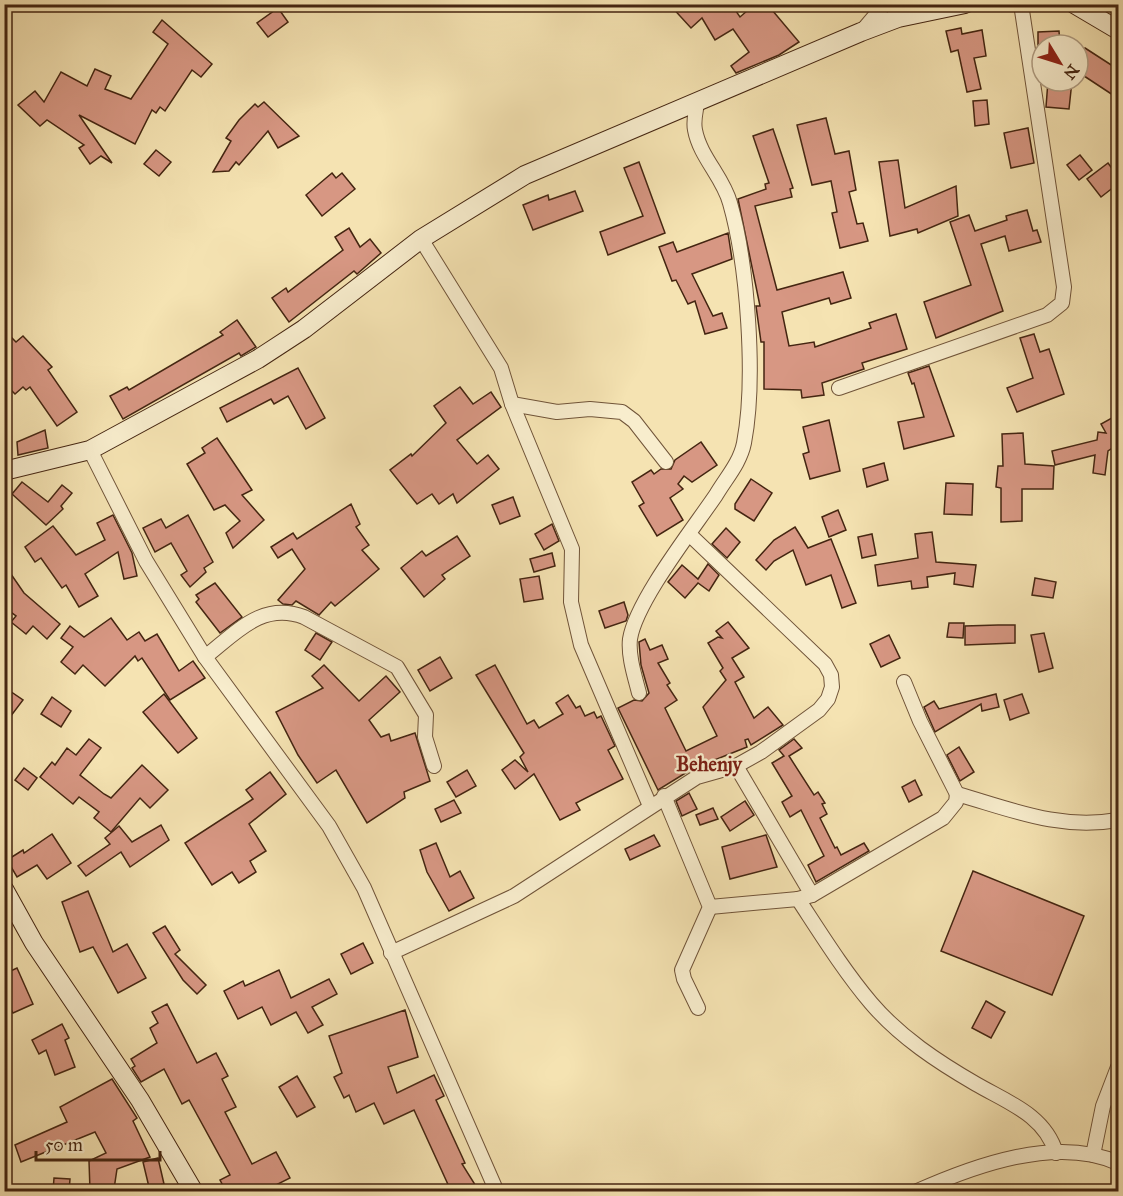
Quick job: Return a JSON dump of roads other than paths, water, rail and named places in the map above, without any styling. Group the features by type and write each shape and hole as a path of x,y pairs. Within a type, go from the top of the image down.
{"street":[{"path":"861,32 885,4"},
{"path":"4,471 90,450 267,353 304,329 421,239 525,175 861,32 898,18 965,4"},
{"path":"839,387 1047,315 1062,303 1064,287 1021,4"},
{"path":"1074,4 1119,30"},
{"path":"639,693 630,652 633,629 654,587 736,465 743,449 749,401 745,294 735,221 729,199 698,141 694,127 697,103"},
{"path":"421,239 496,359 512,404 572,549 571,602 580,645 650,806"},
{"path":"512,404 556,412 590,409 622,412 634,421 666,462"},
{"path":"90,450 146,561 205,657 329,826 364,888 497,1191"},
{"path":"391,952 514,896 664,796 708,771 736,766 819,710 828,699 832,687 831,675 825,664 689,534"},
{"path":"205,657 267,613 290,611 304,617 397,667 426,716 425,737 434,766"},
{"path":"710,907 798,899 812,895 943,818 956,802 957,794 920,721 904,682"},
{"path":"736,766 812,895"},
{"path":"957,794 1054,822 1073,825 1119,820"},
{"path":"664,796 710,907 682,970 698,1008"},
{"path":"4,889 34,943 140,1100 194,1191"},
{"path":"798,899 842,965 880,1012 903,1035 942,1063 1012,1102 1029,1115 1052,1139 1056,1153"},
{"path":"1094,1155 1103,1106 1119,1067"},
{"path":"915,1191 964,1170 1007,1158 1056,1153 1094,1155 1119,1163"}],"district":[{"name":"Behenjy","path":"709,764"}]}
